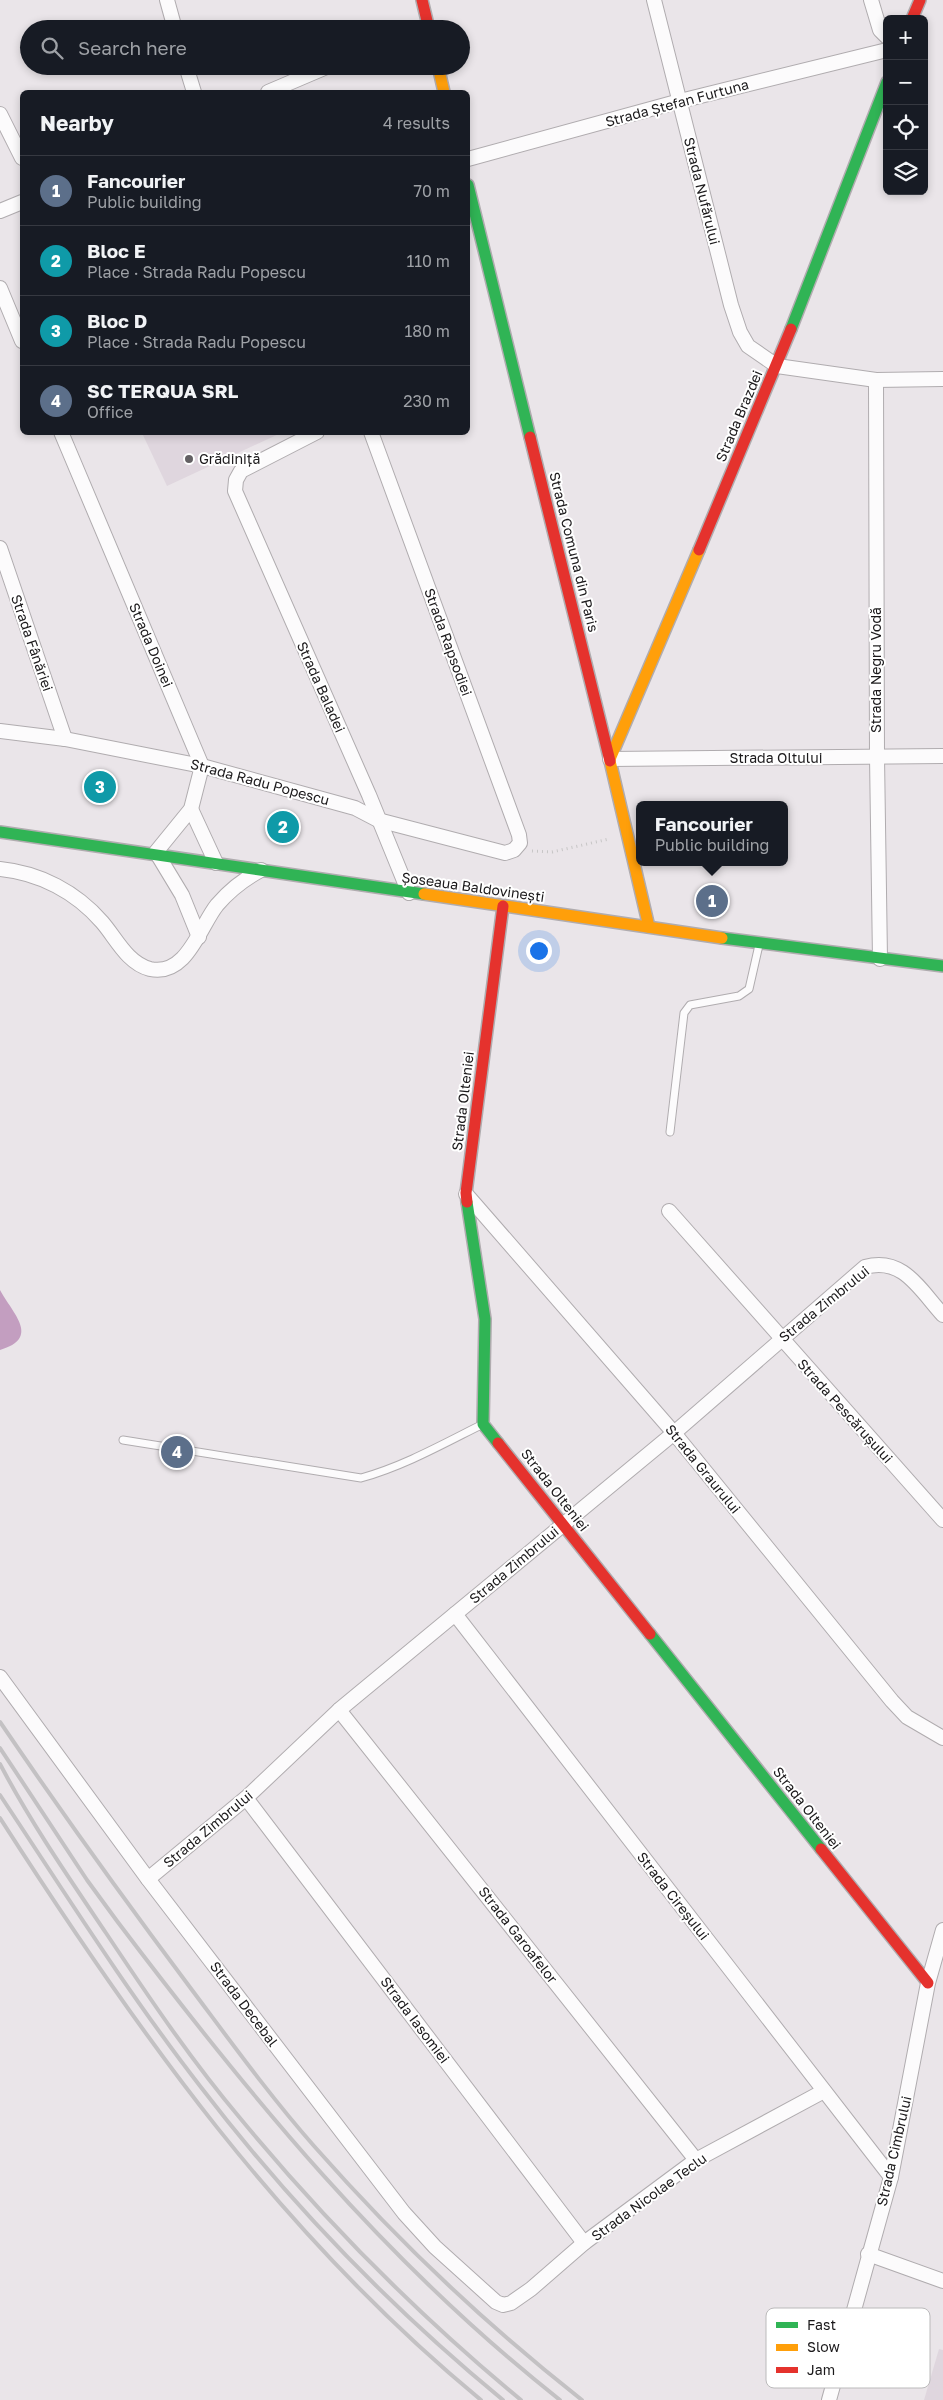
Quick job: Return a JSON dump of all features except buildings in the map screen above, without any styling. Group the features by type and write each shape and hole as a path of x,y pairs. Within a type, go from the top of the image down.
{"street":[{"path":"167,0 172,20"},
{"path":"422,0 424,20"},
{"name":"Strada Nufărului","path":"654,0 731,305 740,332 748,346 777,366"},
{"path":"871,0 880,30 883,33"},
{"path":"914,15 920,0"},
{"name":"Strada Ștefan Furtuna","path":"470,158 680,101 883,51"},
{"path":"189,75 193,90"},
{"path":"273,90 309,75"},
{"path":"440,75 444,90"},
{"name":"Strada Brazdei","path":"610,759 777,366 883,92"},
{"path":"0,114 20,154"},
{"name":"Strada Comuna din Paris","path":"470,193 610,759 649,927"},
{"path":"0,212 20,203"},
{"path":"0,288 20,337"},
{"path":"777,366 876,380 943,378"},
{"name":"Strada Negru Vodă","path":"876,380 877,757 880,959"},
{"name":"Strada Doinei","path":"62,435 202,766"},
{"name":"Strada Baladei","path":"311,435 241,471 236,480 235,492 369,796 409,893"},
{"name":"Strada Rapsodiei","path":"371,435 519,835 520,843 514,850"},
{"name":"Strada Fânăriei","path":"0,548 65,739"},
{"name":"Strada Radu Popescu","path":"0,731 65,739 202,766 355,808 378,820 505,853 514,850"},
{"name":"Strada Oltului","path":"610,759 943,756"},
{"path":"199,937 182,894 156,852 191,809 202,766"},
{"path":"191,809 216,863"},
{"name":"Șoseaua Baldovinești","path":"0,832 156,852 409,893 759,943 943,966"},
{"path":"0,869 56,884 72,894 102,922 119,946 136,962 150,969 163,969 178,962 199,937 211,914 227,894 261,870"},
{"name":"Strada Olteniei","path":"503,906 466,1194 485,1319 483,1424 928,1983"},
{"name":"Strada Graurului","path":"466,1194 674,1433 892,1701 907,1717 943,1738"},
{"name":"Strada Pescărușului","path":"669,1211 943,1520"},
{"name":"Strada Zimbrului","path":"148,1878 246,1798 339,1710 674,1433 865,1267 878,1263 898,1268 943,1315"},
{"name":"Strada Cireșului","path":"455,1614 891,2177"},
{"name":"Strada Decebal","path":"0,1677 148,1878 404,2213 435,2247 488,2296 503,2305 511,2303"},
{"name":"Strada Garoafelor","path":"339,1710 696,2160"},
{"name":"Strada Iasomiei","path":"246,1798 584,2243"},
{"name":"Strada Cimbrului","path":"854,2308 891,2177 928,1983 943,1930"},
{"name":"Strada Nicolae Teclu","path":"511,2303 584,2243 696,2160 824,2091"},
{"path":"868,2254 943,2281"}],"lane":[{"path":"670,1132 684,1013 690,1005 740,996 749,989 759,943"},
{"path":"123,1440 361,1478 380,1473 434,1450 483,1424"}],"path":[{"path":"514,850 552,852 627,834"}],"shaded area":[{"name":"Grădiniță","path":"143,435 277,435 167,486"},
{"path":"0,1290 17,1316 21,1332 19,1339 12,1345 0,1350"},
{"path":"939,2349 943,2350 943,2400 924,2400 928,2388 930,2388 930,2380"}],"railway":[{"path":"0,1722 143,1924 251,2069 298,2127 376,2214 442,2279 511,2341 582,2400"},
{"path":"0,1748 87,1880 117,1921 218,2051 270,2114 378,2235 496,2347 560,2400"},
{"path":"0,1764 37,1829 78,1892 170,2027 222,2096 305,2194 374,2266 446,2335 521,2400"},
{"path":"0,1795 97,1942 173,2051 234,2129 342,2252 461,2365 503,2400"},
{"path":"0,1818 105,1977 160,2053 218,2128 278,2200 341,2270 409,2337 481,2400"}],"traffic: fast":[{"path":"791,329 883,92"},
{"path":"470,193 530,437"},
{"path":"0,832 424,894"},
{"path":"722,938 943,966"},
{"path":"467,1202 485,1319 483,1424 498,1443"},
{"path":"650,1634 821,1849"}],"traffic: slow":[{"path":"440,75 444,90"},
{"path":"610,759 699,550"},
{"path":"610,761 649,927"},
{"path":"424,894 722,938"}],"traffic: jam":[{"path":"422,0 427,20"},
{"path":"914,15 920,0"},
{"path":"699,550 791,329"},
{"path":"530,437 610,761"},
{"path":"467,1202 466,1193 503,906"},
{"path":"498,1443 650,1634"},
{"path":"821,1849 928,1983"}],"place":[{"name":"Grădiniță","path":"189,459"},
{"name":"Bloc D","path":"100,787"},
{"name":"Bloc E","path":"283,827"},
{"name":"Fancourier","path":"712,901"},
{"name":"SC TERQUA SRL","path":"177,1452"}]}
